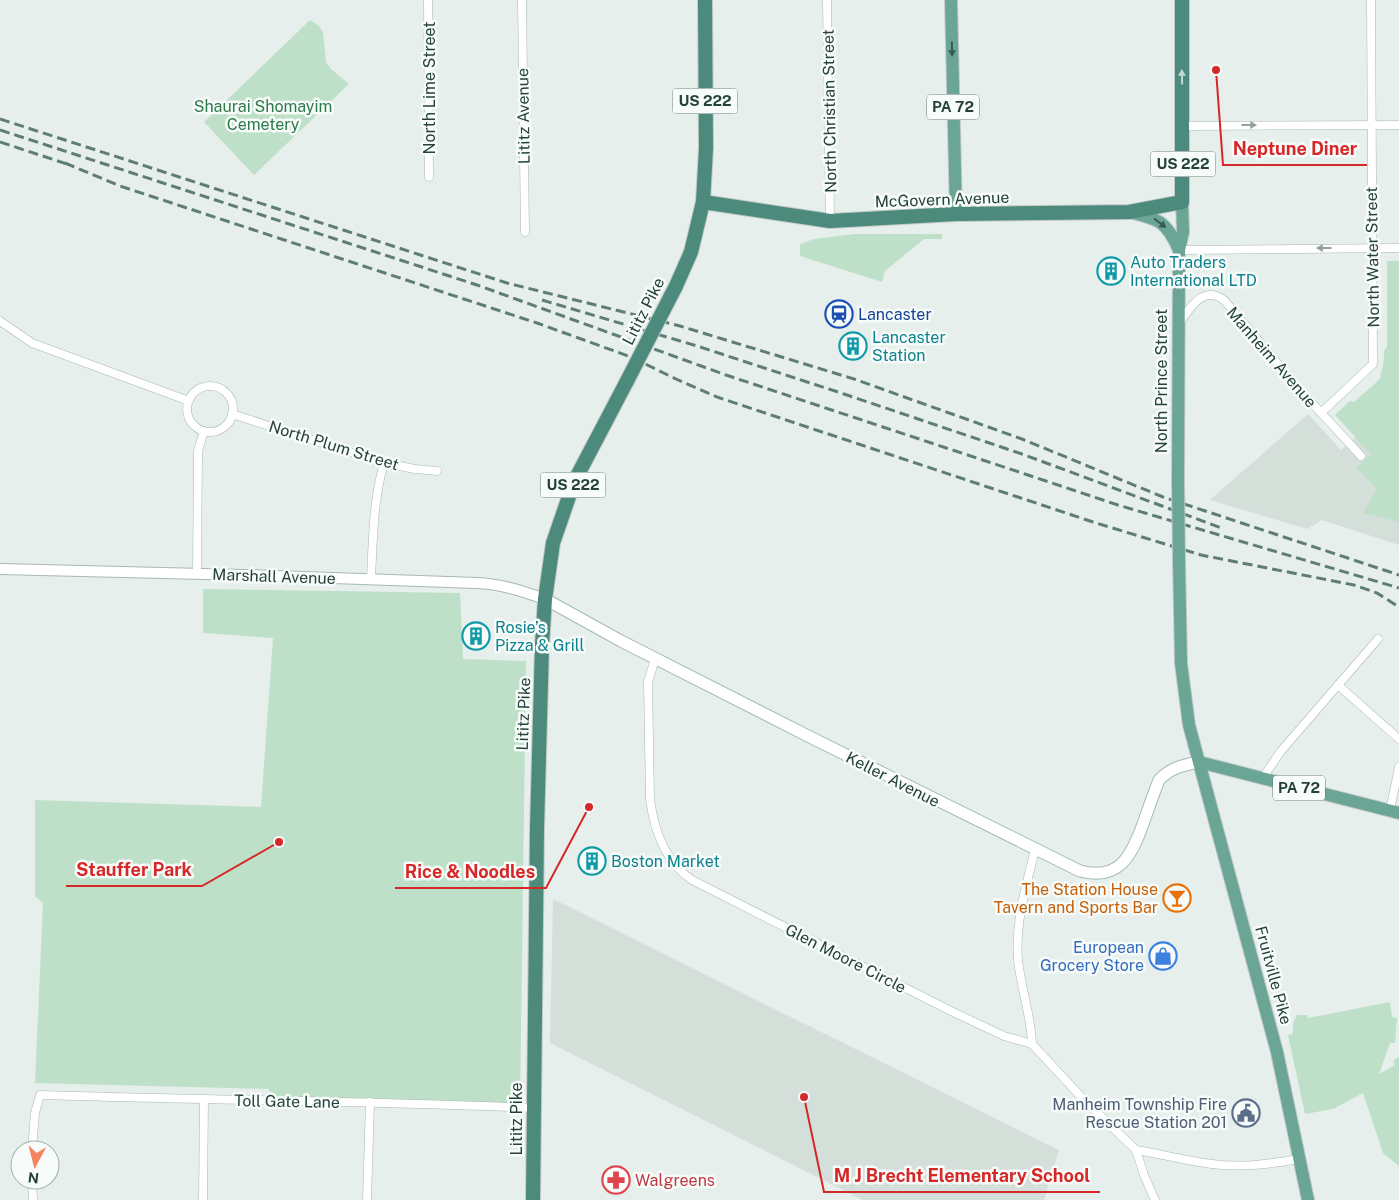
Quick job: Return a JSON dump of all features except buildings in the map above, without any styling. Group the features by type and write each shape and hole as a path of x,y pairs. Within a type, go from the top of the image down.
{"highway":[{"name":"US 222","path":"703,202 706,148 705,0"},
{"name":"North Prince Street","path":"1182,0 1182,202"},
{"name":"McGovern Avenue","path":"703,202 830,221 956,214 1129,212 1182,202"},
{"name":"Lititz Pike","path":"533,1200 537,829 542,645 545,599 553,543 574,482 676,286 690,252 703,202"}],"main road":[{"name":"PA 72","path":"951,0 956,214"},
{"name":"North Prince Street","path":"1182,202 1183,232 1179,250 1178,324 1181,663 1189,725 1199,762"},
{"path":"1129,212 1155,218 1165,225 1173,236 1179,250"},
{"name":"Keller Avenue","path":"545,599 655,659 1034,850 1080,871 1098,874 1115,869 1123,863 1134,848 1159,780 1166,772 1176,767 1199,762"},
{"name":"PA 72","path":"1199,762 1394,811"},
{"name":"Fruitville Pike","path":"1199,762 1277,1052 1308,1200"}],"street":[{"name":"North Lime Street","path":"428,0 430,177"},
{"name":"Lititz Avenue","path":"522,0 525,232"},
{"name":"North Christian Street","path":"827,0 830,221"},
{"name":"North Water Street","path":"1321,413 1373,364 1371,0"},
{"path":"1183,126 1399,125"},
{"path":"1179,250 1399,248"},
{"name":"Manheim Avenue","path":"1178,324 1196,300 1208,295 1218,297 1231,308 1321,413 1361,456"},
{"path":"0,321 32,343 189,400"},
{"path":"203,387 217,387 230,398 233,406 232,414 226,425 220,430 204,431 194,425 188,415 189,400 196,391 203,387"},
{"name":"North Plum Street","path":"232,414 384,462 415,470 437,471"},
{"path":"197,574 198,451 204,431"},
{"path":"371,579 374,506 384,462"},
{"name":"Marshall Avenue","path":"0,569 496,584 515,588 545,599"},
{"path":"1262,779 1281,751 1378,639"},
{"name":"Glen Moore Circle","path":"655,659 648,682 650,799 659,837 677,869 692,880 954,1013 1004,1036 1032,1044"},
{"path":"1338,685 1399,740"},
{"path":"1394,811 1399,767"},
{"path":"1034,850 1021,907 1018,931 1018,953 1024,996 1031,1026 1032,1044 1085,1101 1136,1150 1155,1200"},
{"name":"Toll Gate Lane","path":"33,1140 34,1113 40,1096 370,1102 533,1108"},
{"path":"203,1200 204,1100"},
{"path":"367,1200 370,1102"},
{"path":"1136,1150 1232,1166 1264,1164 1299,1158"}],"shaded area":[{"path":"1387,261 1399,261 1399,545 1322,520 1307,529 1210,500 1308,414 1341,450 1398,399 1380,373 1383,367 1384,351 1387,347"},
{"path":"553,899 1059,1150 1044,1200 863,1200 550,1043"}],"green space":[{"name":"Shaurai Shomayim Cemetery","path":"310,20 319,26 323,32 326,62 331,69 349,84 254,175 204,122"},
{"path":"855,234 942,234 942,239 924,239 885,271 882,282 800,256 800,244 814,239"},
{"path":"1387,261 1399,261 1399,522 1363,513 1377,489 1356,467 1371,454 1335,415 1350,401 1354,402 1380,379 1384,351 1387,347"},
{"path":"203,589 460,593 463,659 526,661 520,1108 271,1101 269,1089 35,1083 43,903 35,896 35,800 261,807 273,638 203,633"},
{"path":"1390,1002 1392,1017 1397,1018 1395,1043 1390,1043 1379,1074 1395,1065 1393,1061 1399,1057 1399,1166 1383,1153 1363,1093 1333,1109 1305,1114 1288,1035 1293,1034 1293,1023 1297,1015 1307,1015 1308,1018"}],"railway":[{"path":"0,119 507,283 680,326 854,379 1022,439 1163,497 1399,575"},
{"path":"0,130 477,285 726,375 1118,505 1399,588"},
{"path":"0,142 70,165"},
{"path":"65,163 120,186 537,323 631,357 717,397 1093,522 1201,555 1354,585 1377,593 1399,607"},
{"path":"542,300 697,346 844,394 1022,454 1224,529"}],"place":[{"name":"Neptune Diner","path":"1216,70"},
{"name":"Auto Traders International LTD","path":"1111,271"},
{"name":"Lancaster","path":"839,314"},
{"name":"Lancaster Station","path":"853,346"},
{"name":"Rosie’s Pizza & Grill","path":"476,636"},
{"name":"Rice & Noodles","path":"589,807"},
{"name":"Stauffer Park","path":"279,842"},
{"name":"Boston Market","path":"592,861"},
{"name":"The Station House Tavern and Sports Bar","path":"1177,898"},
{"name":"European Grocery Store","path":"1163,956"},
{"name":"M J Brecht Elementary School","path":"804,1097"},
{"name":"Manheim Township Fire Rescue Station 201","path":"1246,1113"},
{"name":"Walgreens","path":"616,1180"}]}
